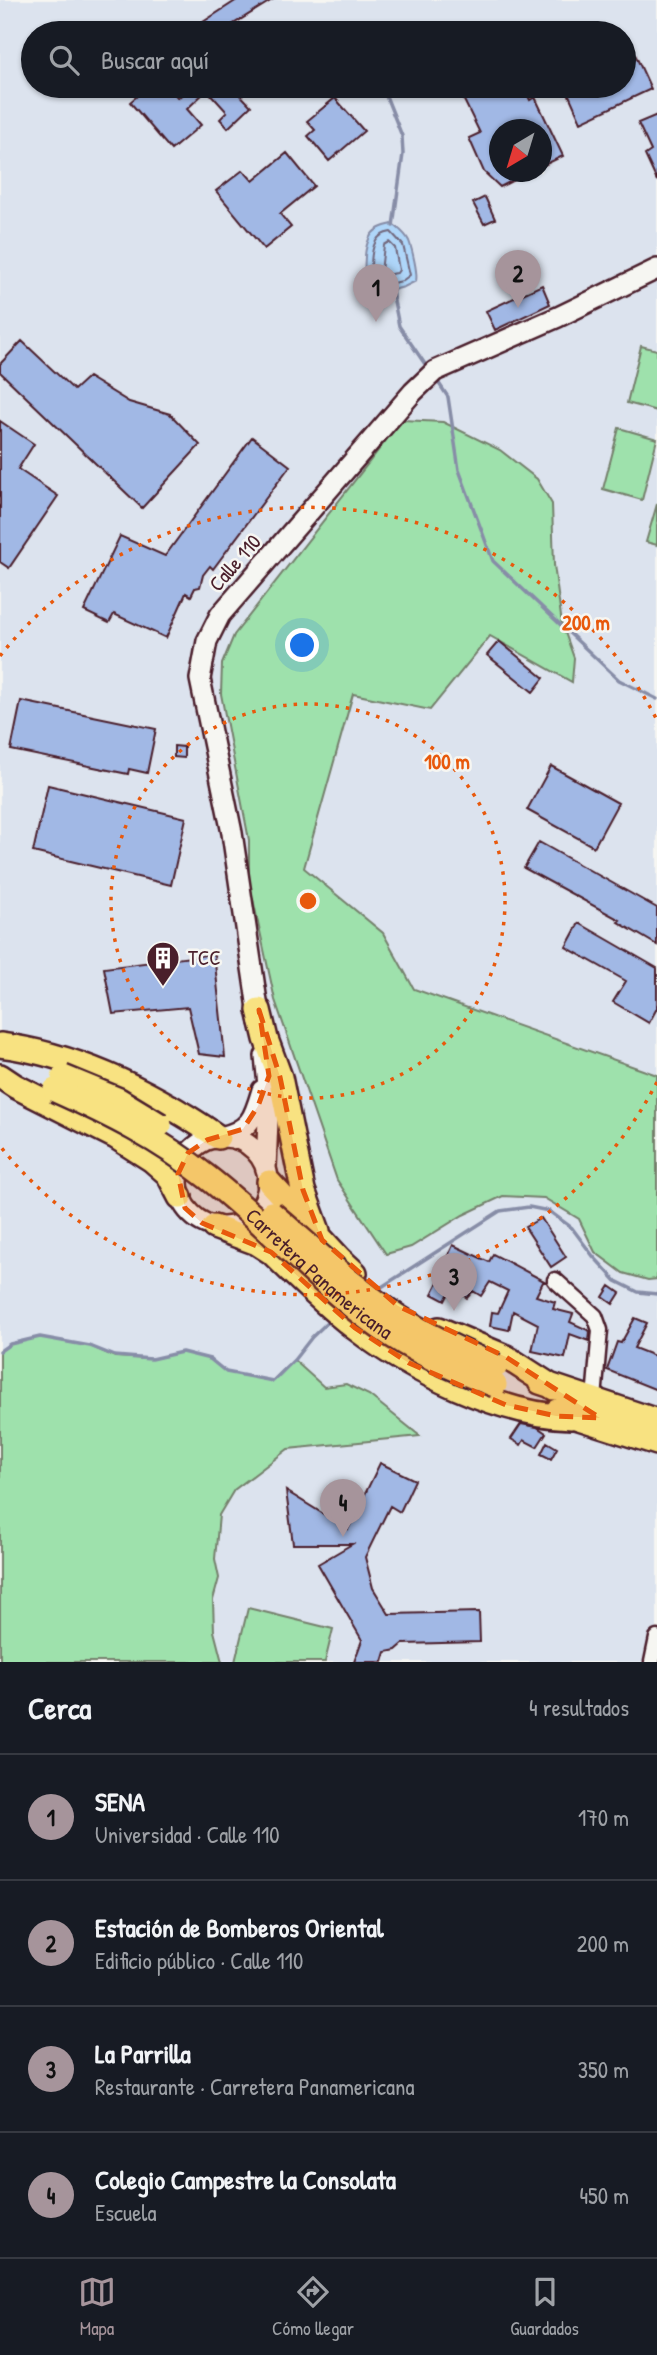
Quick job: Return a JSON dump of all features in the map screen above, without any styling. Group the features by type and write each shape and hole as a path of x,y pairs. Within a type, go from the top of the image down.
{"highway":[{"path":"259,1010 280,1077 303,1190 322,1240"},
{"path":"0,1045 38,1052 95,1071 173,1107 219,1137"},
{"name":"Carretera Panamericana","path":"0,1060 34,1067 59,1084"},
{"path":"0,1075 15,1086 116,1137 152,1160 168,1174 180,1197"},
{"name":"Carretera Panamericana","path":"0,1075 59,1084 118,1100 204,1155 371,1299 571,1417 657,1443"},
{"path":"267,1175 322,1240 378,1293 433,1326 506,1357 554,1388"},
{"path":"214,1227 257,1243 271,1252 355,1328 409,1363 454,1385 506,1405 571,1417"},
{"name":"Carretera Panamericana","path":"496,1375 594,1399 657,1421"}],"main road":[{"name":"Calle 110","path":"267,1175 269,1076 232,833 200,680 208,641 220,615 413,392 435,371 558,317 657,269"},
{"path":"219,1137 240,1140 249,1145 262,1159 267,1175 267,1196 261,1208 252,1218 227,1228 214,1227 193,1217 180,1197 178,1174 181,1163 196,1145 219,1137 233,1134 249,1123 269,1076"}],"street":[{"path":"555,1280 595,1316 600,1330 594,1399"},
{"path":"652,1662 657,1639"}],"highlighted area":[{"path":"259,1010 280,1077 303,1190 322,1240 398,1306 506,1357 600,1418 556,1416 506,1405 409,1363 355,1328 271,1252 202,1223 185,1208 178,1174 188,1153 207,1140 243,1129 258,1106 269,1076"}],"shaded area":[{"path":"0,0 657,0 657,1662 138,1662 273,1381 226,1372 210,1359 182,1352 151,1359 115,1356 90,1346 10,1344 0,1351"}],"green space":[{"path":"641,346 657,350 657,411 627,403"},
{"path":"402,420 443,422 500,450 537,479 552,504 554,565 562,624 574,658 572,682 490,636 430,710 353,694 304,868 383,933 414,989 657,1075 657,1279 648,1280 623,1273 595,1252 579,1219 544,1198 503,1196 463,1215 411,1247 386,1254 337,1180 275,1000 249,881 249,840 221,694 222,664 234,635"},
{"path":"619,428 657,439 642,500 603,489"},
{"path":"657,504 657,545 646,542"},
{"path":"40,1337 90,1346 115,1357 151,1359 182,1352 210,1359 226,1372 272,1381 294,1360 324,1387 346,1384 369,1395 420,1436 288,1449 234,1490 219,1515 215,1559 219,1578 213,1600 214,1631 222,1662 0,1662 0,1351 10,1344"},
{"path":"248,1608 333,1629 325,1662 235,1662"}],"water":[{"path":"393,224 409,241 416,281 370,296 365,268 367,245 376,230"}],"building":[{"path":"237,0 272,0 238,21 205,21"},
{"path":"636,56 651,89 636,96"},
{"path":"135,98 199,98 187,109 201,125 171,150 130,102"},
{"path":"214,98 243,98 251,106 228,128 220,119 227,112"},
{"path":"335,98 364,131 329,161 308,136 315,130 307,121"},
{"path":"463,98 535,98 545,119 489,119 489,177 484,172 469,138 480,133"},
{"path":"570,98 632,98 581,122"},
{"path":"657,115 657,181 645,155 651,151 638,123"},
{"path":"552,133 563,156 552,161"},
{"path":"287,153 314,186 280,214 291,227 264,249 216,191 243,170 253,181"},
{"path":"495,182 510,182 500,187"},
{"path":"485,197 495,219 484,224 473,203"},
{"path":"542,285 550,304 495,330 486,311"},
{"path":"22,341 74,390 88,377 129,402 170,414 200,445 142,508 0,372 0,364"},
{"path":"0,421 34,444 18,469 58,496 9,568 0,562"},
{"path":"252,437 290,466 213,569 210,566 203,575 200,587 195,588 191,596 186,593 166,638 114,614 109,623 84,611 120,536 165,556"},
{"path":"499,641 544,678 533,692 487,655"},
{"path":"21,701 156,729 147,773 129,769 128,774 11,750"},
{"path":"174,746 184,747 184,758 174,757"},
{"path":"551,766 618,803 594,847 527,810"},
{"path":"48,785 186,818 171,885 33,852"},
{"path":"539,842 657,908 657,945 618,922 620,920 524,868"},
{"path":"579,923 657,968 657,1008 649,1023 613,1002 626,981 566,947"},
{"name":"TCC","path":"214,954 225,1057 199,1054 188,1007 113,1014 104,968"},
{"path":"541,1218 566,1257 551,1267 525,1227"},
{"path":"453,1245 489,1262 493,1254 546,1282 543,1282 536,1296 555,1302 553,1309 573,1314 570,1322 590,1331 589,1341 570,1334 565,1358 532,1351 538,1324 513,1311 509,1330 490,1326 492,1312 498,1313 508,1291 490,1282 481,1296 473,1291 467,1298 452,1287 445,1301 432,1294 450,1258 448,1256"},
{"path":"610,1286 620,1293 613,1304 603,1297"},
{"path":"635,1318 647,1323 634,1348 657,1357 657,1390 607,1370 617,1342 621,1343"},
{"path":"521,1424 537,1427 546,1433 537,1447 524,1440 521,1445 511,1439"},
{"path":"547,1442 557,1448 551,1459 541,1454"},
{"path":"380,1463 415,1480 400,1512 390,1506 365,1557 373,1588 389,1614 479,1612 480,1642 403,1644 396,1650 386,1652 383,1662 354,1662 362,1640 318,1564 352,1544 293,1544 286,1491 348,1529"}],"waterway":[{"path":"387,98 402,136 403,154 393,226"},
{"path":"391,286 399,326 429,370"},
{"path":"436,379 448,397 459,470 493,561 619,680 657,699"},
{"path":"377,1290 500,1211 529,1207 549,1211 572,1228 616,1281 638,1292 657,1294"},
{"path":"0,1351 10,1344 40,1337 90,1346 115,1356 151,1359 182,1352 210,1359 226,1372 273,1381 332,1318"}],"place":[{"name":"Estación de Bomberos Oriental","path":"518,308"},
{"name":"SENA","path":"376,322"},
{"name":"TCC","path":"163,988"},
{"name":"La Parrilla","path":"454,1311"},
{"name":"Colegio Campestre la Consolata","path":"343,1537"}]}
